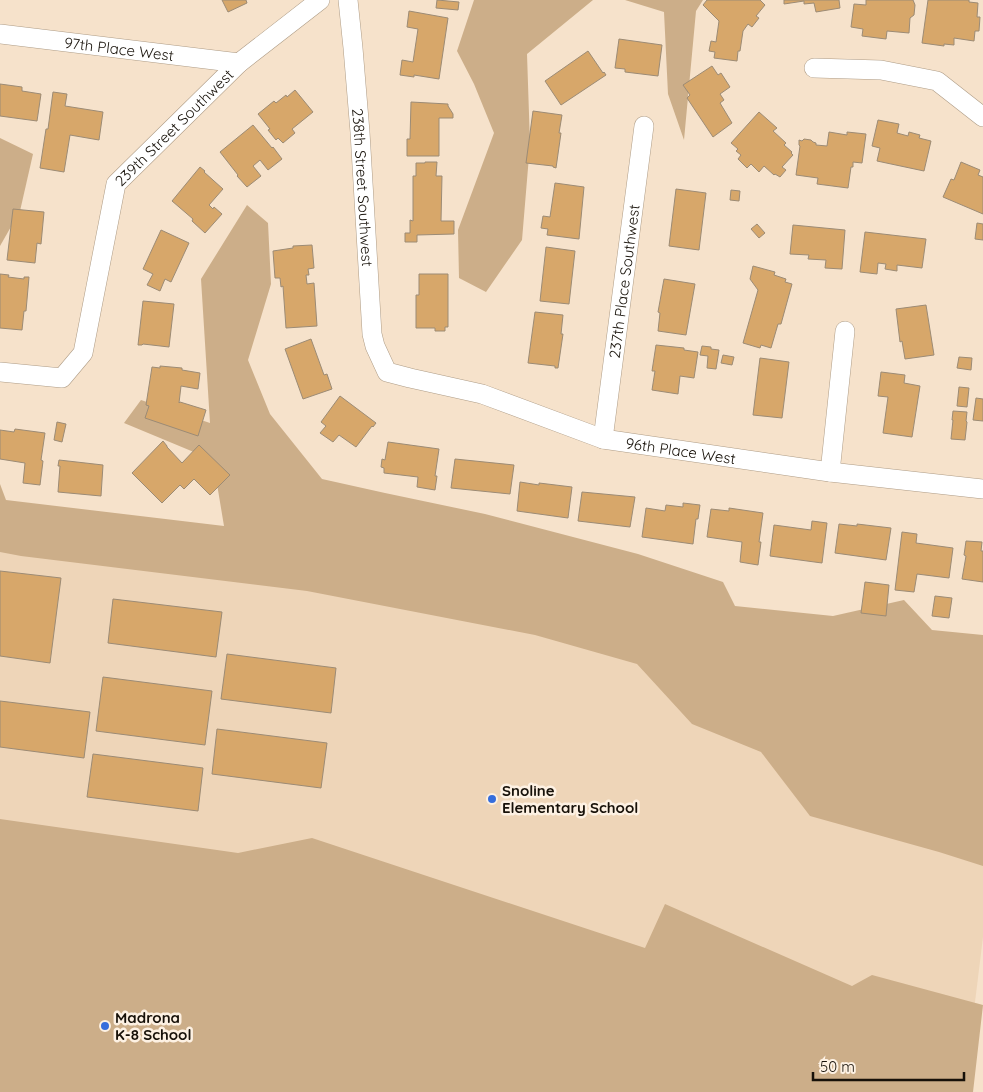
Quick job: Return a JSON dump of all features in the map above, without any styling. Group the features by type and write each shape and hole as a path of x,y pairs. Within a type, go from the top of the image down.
{"street":[{"name":"239th Street Southwest","path":"0,372 62,378 82,353 116,184 239,63 320,0"},
{"name":"238th Street Southwest","path":"348,0 360,132 372,334 375,346 387,372"},
{"name":"97th Place West","path":"0,34 239,63"},
{"path":"814,68 881,70 937,81 983,116"},
{"name":"237th Place Southwest","path":"603,439 644,126"},
{"path":"830,472 845,331"},
{"name":"96th Place West","path":"387,372 482,394 603,439 830,472 983,489"}],"shaded area":[{"path":"474,0 593,0 527,54 530,144 522,240 486,292 459,278 458,230 494,133 474,84 457,51"},
{"path":"625,0 703,0 696,11 684,140 668,94 664,12"},
{"path":"0,138 33,154 20,211 0,246"},
{"path":"247,205 268,223 271,284 248,360 270,414 322,479 485,514 638,554 723,582 735,606 833,616 904,600 932,630 983,635 983,866 810,816 761,752 692,724 637,664 535,635 307,591 0,552 0,484 6,500 224,526 213,460 124,423 141,400 210,423 201,279"},
{"name":"Snoline Elementary School","path":"0,530 983,661 983,937 964,1092 0,1092"},
{"path":"0,819 238,853 312,838 645,948 665,904 852,986 872,975 983,1005 973,1092 0,1092"}],"building":[{"path":"222,0 246,0 247,3 228,12"},
{"path":"437,0 459,2 458,10 436,8"},
{"path":"707,0 760,0 765,5 756,16 759,18 752,27 748,24 743,31 737,61 714,58 715,52 709,51 711,41 716,42 719,21 703,5"},
{"path":"784,0 839,0 840,8 816,12 814,3 804,4 804,1 784,4"},
{"path":"866,0 913,0 915,5 914,15 910,18 909,33 887,31 886,39 862,36 863,29 851,27 854,4 866,5"},
{"path":"928,0 969,0 969,2 978,3 979,31 975,31 974,41 954,38 954,45 944,44 944,46 922,43"},
{"path":"409,11 448,18 439,79 400,75 402,60 413,62 418,29 407,27"},
{"path":"619,39 662,45 658,76 625,72 625,69 615,68"},
{"path":"588,51 606,75 561,105 545,81"},
{"path":"712,66 718,75 721,73 730,87 720,94 724,100 720,103 732,123 713,137 687,98 690,95 683,85"},
{"path":"0,84 22,87 22,91 41,94 37,121 0,116"},
{"path":"295,90 313,112 292,129 295,133 283,143 278,138 276,140 258,114 274,101 276,103"},
{"path":"53,92 67,94 65,106 103,112 99,140 70,135 64,172 40,168"},
{"path":"411,102 448,104 453,118 439,118 439,156 407,156 407,139 410,139"},
{"path":"533,111 562,115 556,168 526,163"},
{"path":"759,112 777,128 773,131 786,143 784,145 793,155 782,167 786,170 780,177 774,175 764,166 759,172 751,164 747,168 738,159 741,155 736,151 738,149 731,143"},
{"path":"878,120 899,124 897,133 908,136 909,132 920,135 919,138 931,141 924,171 877,161 880,148 872,146"},
{"path":"253,125 282,159 268,170 260,160 253,166 261,176 247,187 220,152"},
{"path":"829,132 847,135 847,132 866,134 862,163 853,162 848,188 817,184 818,178 796,175 800,146 799,140 811,140 816,145 827,146"},
{"path":"437,162 436,176 442,176 441,221 454,221 454,234 417,235 417,242 405,242 405,233 410,233 410,220 413,221 413,176 416,176 416,163"},
{"path":"961,162 980,170 978,175 983,177 983,214 943,197 951,179 954,180"},
{"path":"200,167 223,189 209,205 222,214 205,233 192,221 193,219 172,201"},
{"path":"555,183 584,187 579,239 547,235 548,229 541,228 543,216 550,217"},
{"path":"676,189 706,193 699,250 669,246"},
{"path":"731,190 740,191 739,201 730,200"},
{"path":"13,209 44,212 41,244 37,243 35,263 7,260"},
{"path":"977,223 983,224 983,240 975,239"},
{"path":"757,224 765,233 759,238 751,229"},
{"path":"793,225 845,230 842,269 825,268 826,260 808,259 809,255 790,254"},
{"path":"161,230 189,243 171,282 165,279 160,291 147,285 153,274 143,269"},
{"path":"865,232 926,239 922,268 897,265 897,271 885,269 886,264 878,263 877,274 860,272"},
{"path":"312,245 314,268 308,269 309,275 306,275 307,284 314,283 317,326 286,328 283,286 281,287 280,278 275,278 273,251 293,248 293,246"},
{"path":"546,247 575,251 569,304 540,301"},
{"path":"753,266 775,272 774,275 786,279 785,282 792,284 781,324 778,324 771,348 761,345 760,348 743,343 758,290 750,279"},
{"path":"0,274 24,279 24,277 29,277 22,330 0,328"},
{"path":"419,274 448,274 448,327 445,327 445,331 435,331 435,328 416,328 416,295 419,295"},
{"path":"664,279 695,284 686,335 658,331 660,313 658,312"},
{"path":"143,301 174,304 169,347 138,345"},
{"path":"926,305 934,355 905,359 902,341 900,342 896,309"},
{"path":"535,312 563,315 561,334 563,334 558,368 528,363"},
{"path":"311,339 324,375 327,374 332,389 303,399 285,349"},
{"path":"656,345 684,348 684,350 698,352 694,378 680,376 678,394 652,390 655,371 652,371"},
{"path":"702,346 719,350 716,369 707,368 708,356 700,355"},
{"path":"723,355 734,357 732,365 721,363"},
{"path":"959,357 972,358 971,370 957,368"},
{"path":"760,358 789,362 782,418 753,415"},
{"path":"160,366 182,368 182,370 200,373 198,389 181,386 179,403 206,410 198,436 145,418 149,406 146,405 152,367 160,368"},
{"path":"881,372 905,375 904,383 920,386 912,437 883,433 888,397 878,396"},
{"path":"959,387 969,388 967,407 957,406"},
{"path":"340,396 376,423 356,447 339,435 333,442 320,433 326,426 321,422"},
{"path":"976,398 983,399 983,421 973,420"},
{"path":"953,411 967,412 965,440 951,439"},
{"path":"57,422 66,424 62,442 54,440"},
{"path":"15,429 45,433 40,485 23,483 25,463 0,459 0,430 14,432"},
{"path":"163,441 182,463 199,445 230,475 210,495 194,479 184,489 180,485 162,503 132,473"},
{"path":"388,442 439,449 435,490 417,487 418,477 384,473 384,468 381,467 382,459 385,460"},
{"path":"455,459 514,465 510,494 451,488"},
{"path":"59,460 103,465 101,496 58,492"},
{"path":"520,482 572,487 568,518 517,511"},
{"path":"582,492 635,497 630,527 578,521"},
{"path":"683,503 700,505 693,544 642,537 646,508 665,511 666,505 683,507"},
{"path":"729,508 763,513 758,565 740,562 742,542 707,537 711,509 729,511"},
{"path":"812,521 827,523 822,563 770,556 774,525 811,530"},
{"path":"839,524 891,528 886,560 835,553"},
{"path":"902,532 917,534 916,543 953,548 949,578 917,574 914,592 895,590"},
{"path":"966,541 982,542 983,582 962,579 966,556 964,555"},
{"path":"0,571 61,578 50,663 0,656"},
{"path":"865,582 889,585 886,616 861,613"},
{"path":"935,596 952,598 949,618 932,616"},
{"path":"113,599 222,612 216,657 108,643"},
{"path":"227,654 336,668 331,713 221,699"},
{"path":"103,677 212,691 205,745 96,731"},
{"path":"0,701 90,712 84,758 0,747"},
{"path":"217,729 327,743 321,788 212,774"},
{"path":"93,754 203,768 198,811 87,797"}],"place":[{"name":"Snoline Elementary School","path":"492,799"},
{"name":"Madrona K-8 School","path":"105,1026"}]}
